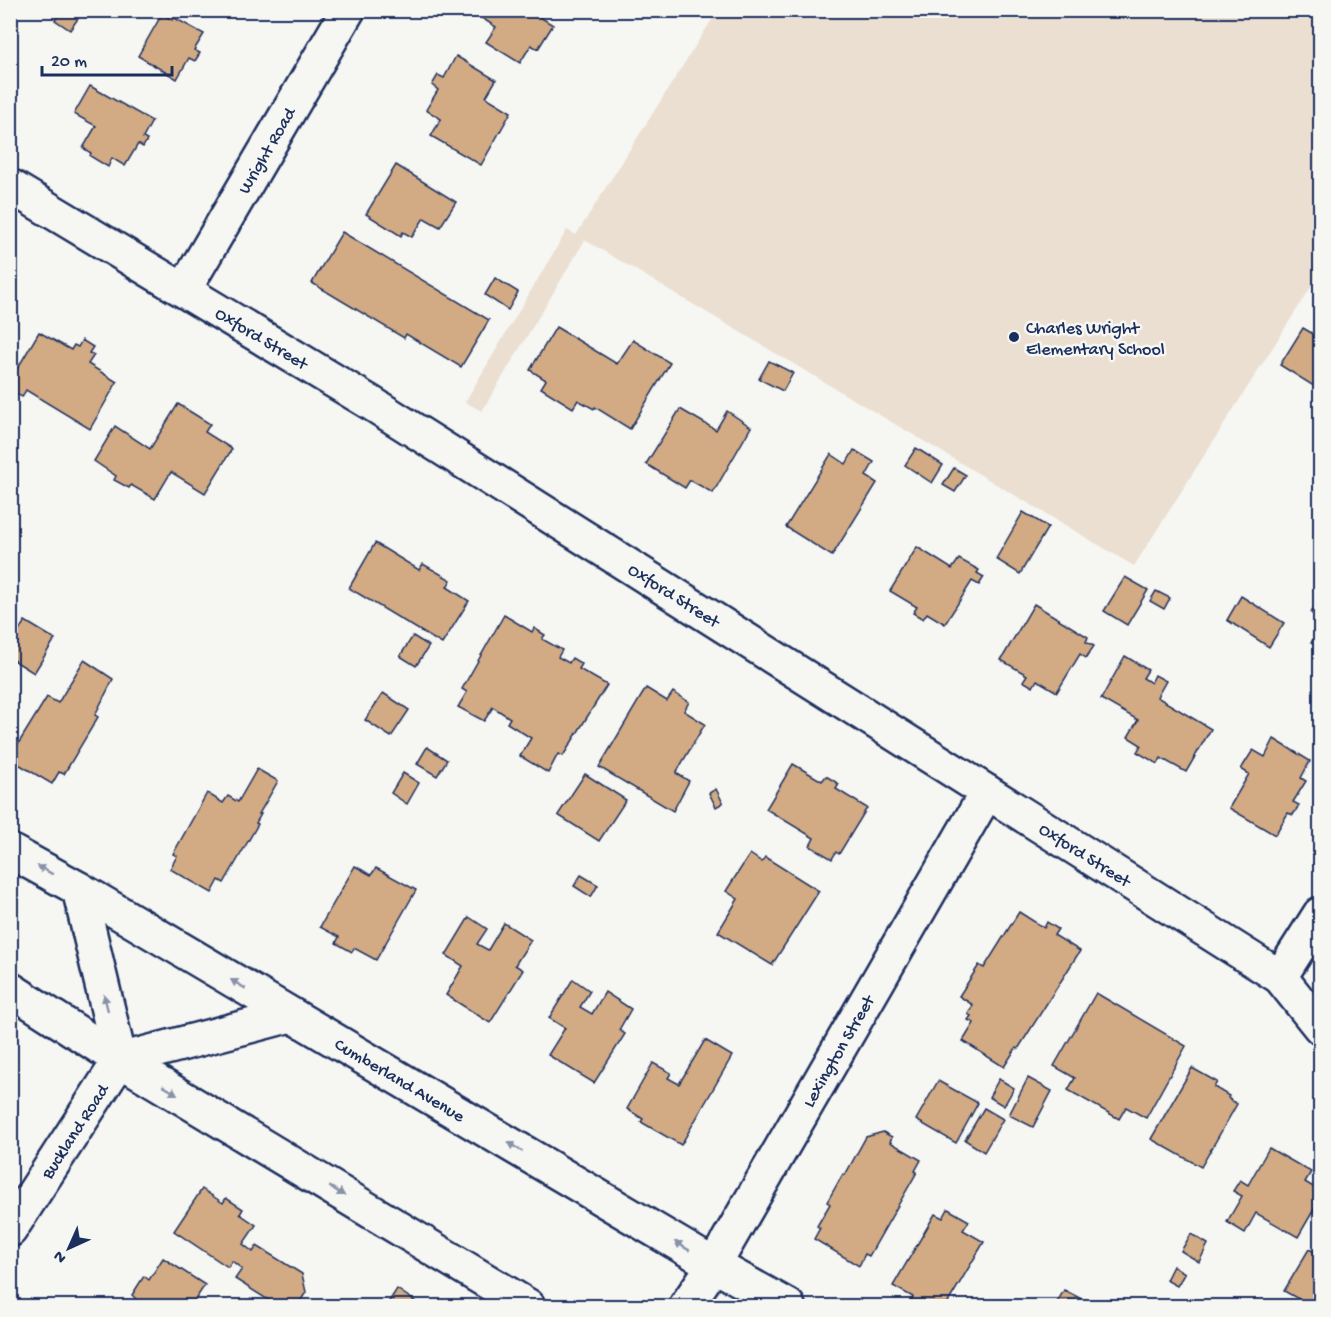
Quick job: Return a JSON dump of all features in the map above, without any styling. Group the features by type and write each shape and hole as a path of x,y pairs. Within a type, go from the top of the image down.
{"street":[{"name":"Wright Road","path":"184,290 348,10"},
{"name":"Oxford Street","path":"10,186 371,403 1280,977 1320,1027"},
{"name":"Lexington Street","path":"686,1306 714,1265 987,792"},
{"name":"Cumberland Avenue","path":"10,851 714,1265 788,1306"},
{"path":"78,889 120,1060"},
{"path":"1280,977 1320,914"},
{"path":"10,989 120,1060 528,1306"},
{"path":"120,1060 291,1015"},
{"name":"Buckland Road","path":"10,1230 120,1060"}],"shaded area":[{"name":"Charles Wright Elementary School","path":"718,10 1320,11 1320,273 1134,566 585,240 482,411 465,402 567,230 576,235"}],"building":[{"path":"62,10 84,10 70,30 55,20"},
{"path":"484,10 537,10 535,14 553,25 538,49 531,45 520,63 486,42 496,27 480,17"},
{"path":"162,14 172,20 173,17 204,34 194,50 200,53 195,61 189,58 177,79 138,56"},
{"path":"456,56 496,80 486,97 511,112 481,165 431,136 441,119 426,110 438,90 432,85 438,75 444,78"},
{"path":"90,86 152,121 143,138 147,140 143,147 138,144 125,166 112,158 108,167 90,156 91,153 83,148 96,126 74,114"},
{"path":"396,165 456,202 440,227 424,218 412,237 403,232 401,236 366,214"},
{"path":"342,232 489,320 461,367 406,334 404,338 312,283"},
{"path":"495,278 518,292 508,310 485,295"},
{"path":"556,327 617,364 633,340 670,363 630,429 595,407 594,409 578,400 573,408 541,388 546,380 530,370"},
{"path":"1303,328 1320,338 1320,390 1280,365"},
{"path":"39,332 71,350 74,345 78,347 82,340 93,347 89,353 94,355 88,364 117,382 90,429 26,390 22,397 10,390 13,383 10,381"},
{"path":"769,361 793,373 783,391 759,379"},
{"path":"178,404 210,424 205,432 232,449 205,493 171,472 155,499 131,485 129,488 114,480 116,476 94,461 115,426 150,449"},
{"path":"680,409 716,430 727,411 751,427 713,493 690,480 685,488 646,464"},
{"path":"916,448 943,465 932,483 905,465"},
{"path":"854,450 874,462 866,476 877,483 832,556 786,527 831,454 846,464"},
{"path":"954,468 966,475 955,492 943,485"},
{"path":"1023,512 1048,527 1020,574 996,559"},
{"path":"375,543 419,570 423,564 451,580 447,587 469,601 442,644 349,588"},
{"path":"917,547 952,569 959,559 979,570 977,573 984,577 979,585 972,581 945,624 927,613 923,619 913,613 917,607 890,591"},
{"path":"1125,577 1148,590 1127,625 1104,611"},
{"path":"1156,591 1170,598 1164,609 1150,601"},
{"path":"1241,596 1284,623 1269,647 1227,620"},
{"path":"1320,597 1320,619 1311,613"},
{"path":"1034,604 1088,637 1086,642 1094,646 1086,658 1080,654 1057,692 1037,680 1033,687 1023,681 1027,675 1001,660"},
{"path":"504,615 532,632 534,628 545,635 542,639 562,650 558,657 569,663 572,658 582,664 579,669 607,685 563,756 558,754 548,773 520,756 531,738 507,723 510,718 493,707 484,721 458,707 467,692 462,689"},
{"path":"25,621 55,639 34,673 10,658 10,644"},
{"path":"1320,627 1320,648 1311,643"},
{"path":"413,636 429,646 416,666 400,656"},
{"path":"1125,656 1148,670 1143,678 1151,683 1155,675 1166,681 1157,697 1211,729 1186,772 1161,758 1158,764 1137,752 1141,745 1128,737 1138,720 1101,699"},
{"path":"84,660 113,679 95,715 98,717 64,774 59,772 52,784 10,757 47,697 58,703"},
{"path":"646,688 667,701 673,692 689,702 684,711 705,724 676,773 689,781 673,811 599,767"},
{"path":"383,693 409,710 391,737 365,720"},
{"path":"1274,739 1310,761 1301,778 1306,781 1293,802 1299,805 1293,815 1288,813 1275,835 1229,808 1249,774 1241,769 1253,750 1265,757"},
{"path":"427,747 447,760 437,776 417,764"},
{"path":"793,764 822,781 826,776 839,784 836,789 867,808 839,854 836,852 832,859 810,846 814,838 766,809"},
{"path":"257,769 278,781 259,814 261,814 256,823 258,824 224,883 219,880 212,893 170,869 177,856 173,854 207,793 223,803 228,796 238,802"},
{"path":"403,773 419,783 407,804 391,793"},
{"path":"585,774 626,800 599,841 558,815"},
{"path":"716,789 723,803 716,807 709,793"},
{"path":"750,854 762,862 765,857 819,891 772,965 718,932 738,899 726,891"},
{"path":"355,866 371,875 376,868 416,890 376,960 354,948 352,952 336,943 339,937 320,927"},
{"path":"581,875 598,885 591,897 574,886"},
{"path":"1019,912 1044,928 1047,922 1058,929 1054,935 1080,951 1018,1049 1016,1048 1004,1067 963,1041 974,1023 968,1020 971,1016 968,1014 973,1005 959,996 979,965 984,968"},
{"path":"469,917 487,929 477,944 488,950 504,923 531,940 515,965 523,970 490,1023 446,995 463,966 446,955"},
{"path":"573,979 590,991 580,1007 592,1014 605,992 631,1009 619,1030 625,1034 594,1083 548,1055 565,1028 549,1018"},
{"path":"1096,993 1186,1046 1146,1118 1126,1107 1119,1119 1068,1090 1075,1078 1054,1066"},
{"path":"705,1040 732,1056 681,1145 641,1122 643,1119 627,1109 653,1063 671,1073 668,1078 679,1084"},
{"path":"1192,1068 1217,1082 1214,1087 1237,1104 1201,1167 1151,1139"},
{"path":"1028,1078 1052,1091 1033,1127 1009,1115"},
{"path":"999,1079 1014,1088 1004,1106 989,1097"},
{"path":"938,1081 978,1103 956,1143 916,1120"},
{"path":"984,1108 1003,1119 984,1152 965,1140"},
{"path":"883,1132 892,1137 890,1142 921,1160 915,1171 917,1172 869,1256 865,1254 859,1266 814,1239 820,1228 817,1226 830,1204 827,1202 866,1137"},
{"path":"1269,1148 1311,1172 1305,1182 1320,1191 1320,1199 1298,1237 1256,1213 1245,1233 1227,1222 1242,1196 1233,1191 1240,1180 1248,1185"},
{"path":"202,1189 223,1203 226,1198 243,1209 240,1214 256,1225 243,1244 253,1252 257,1246 302,1274 306,1292 298,1305 278,1306 235,1279 242,1269 232,1261 228,1267 174,1231"},
{"path":"948,1209 969,1221 963,1230 984,1242 946,1306 930,1306 924,1303 921,1306 911,1301 913,1297 893,1286 935,1214 943,1218"},
{"path":"1191,1234 1208,1244 1199,1262 1181,1251"},
{"path":"1309,1249 1320,1255 1319,1306 1311,1306 1284,1291"},
{"path":"163,1258 205,1285 191,1306 131,1306 136,1299 132,1295 144,1276 149,1280"},
{"path":"1173,1266 1185,1273 1177,1286 1166,1280"},
{"path":"397,1289 419,1304 418,1306 386,1306"},
{"path":"1064,1290 1095,1306 1055,1306"}],"place":[{"name":"Charles Wright Elementary School","path":"1014,337"}]}
